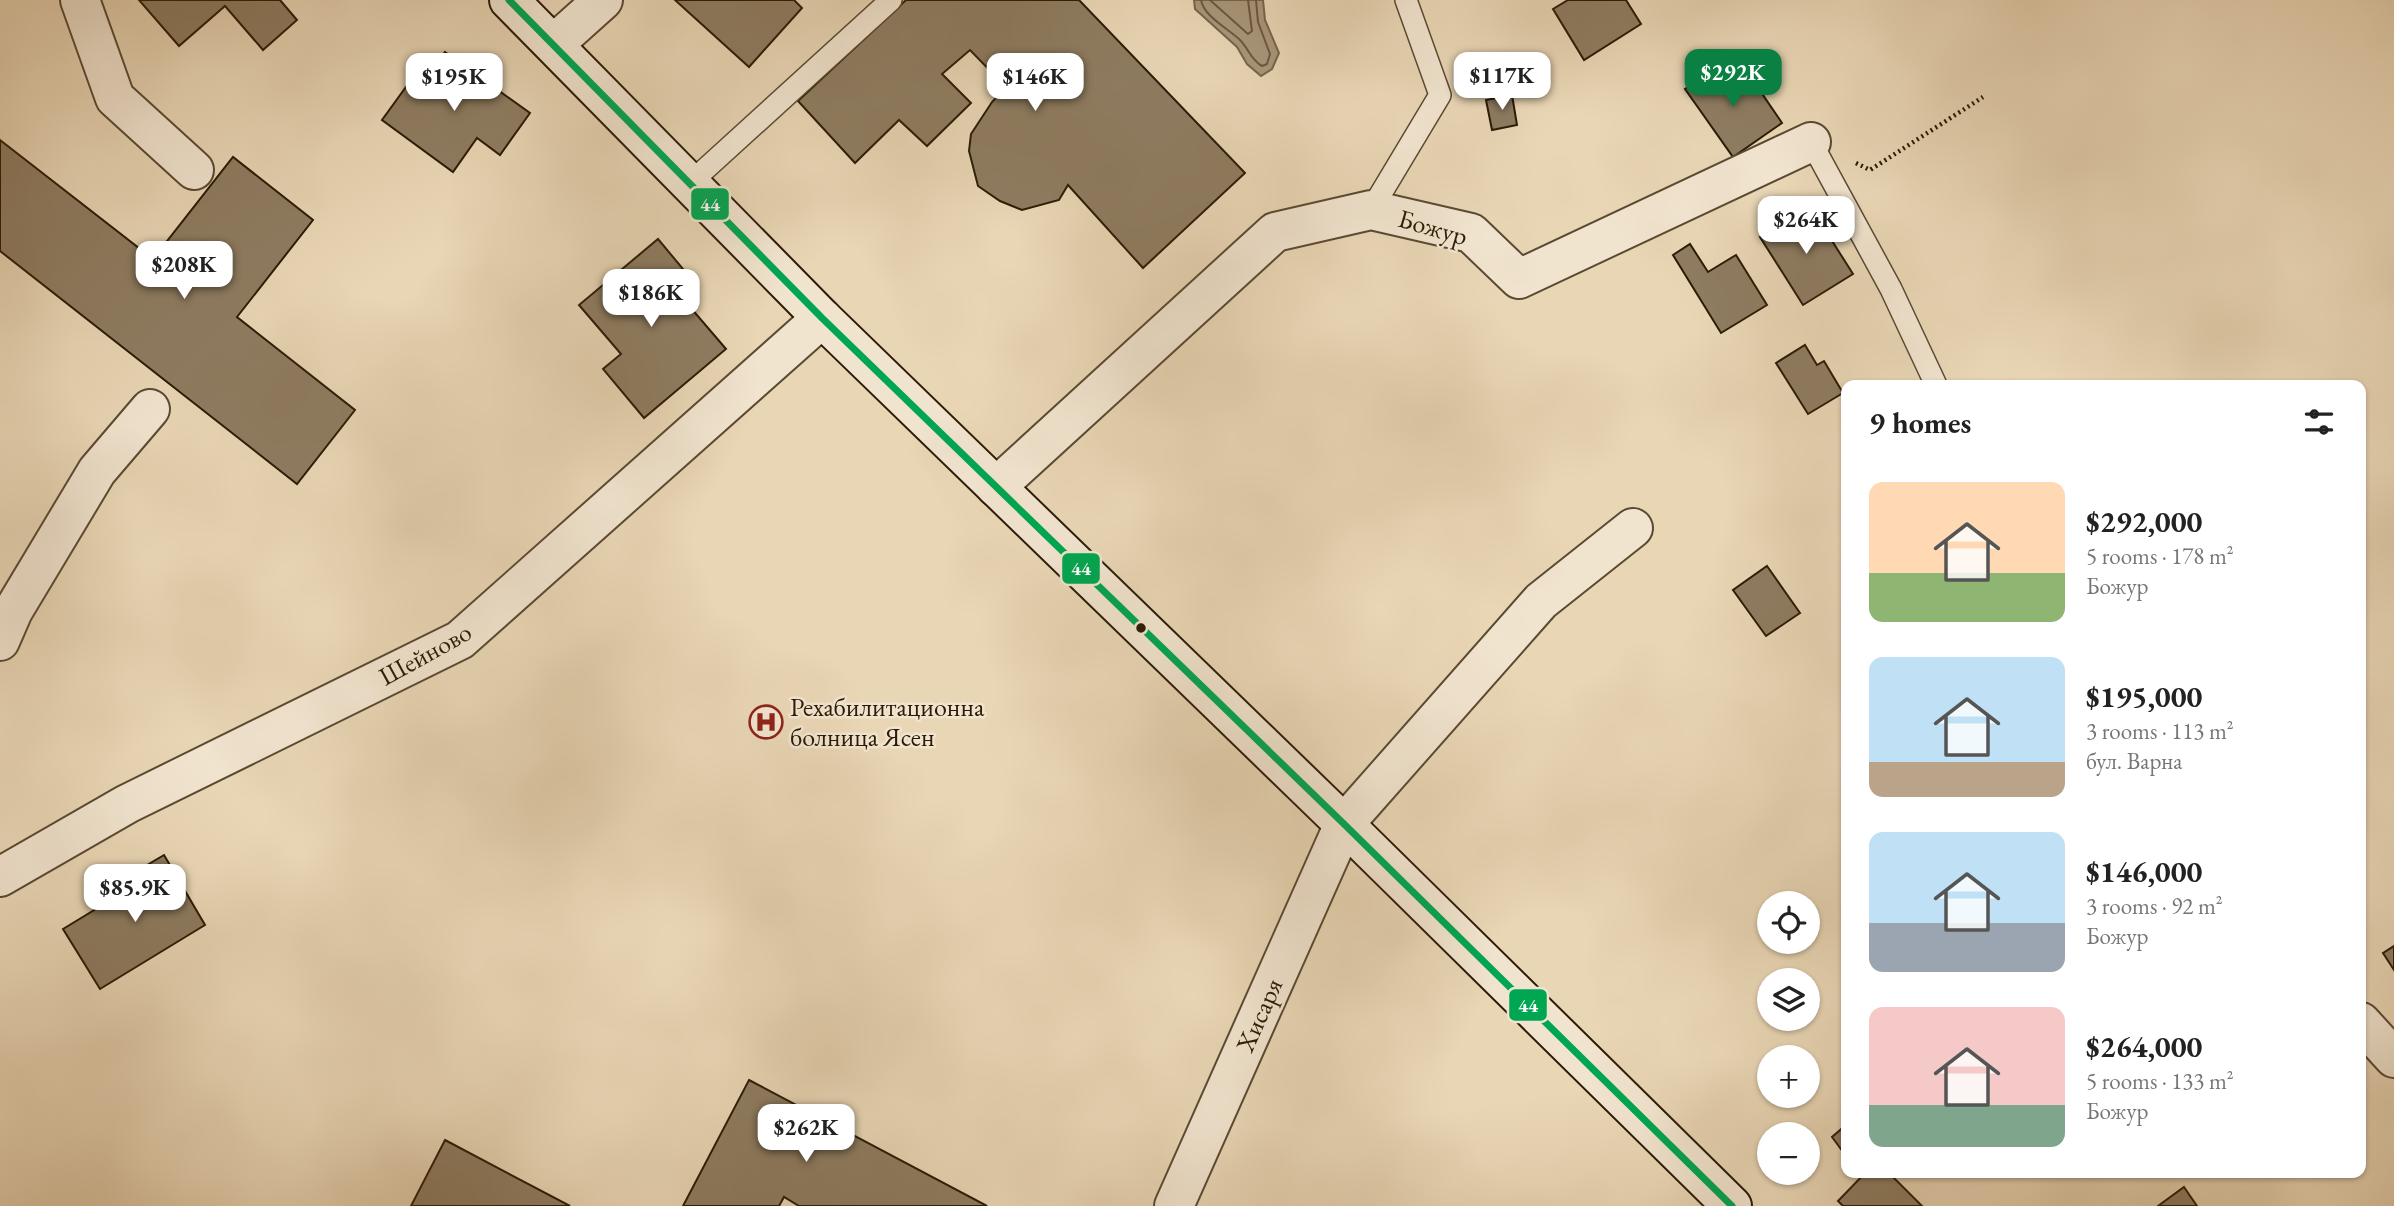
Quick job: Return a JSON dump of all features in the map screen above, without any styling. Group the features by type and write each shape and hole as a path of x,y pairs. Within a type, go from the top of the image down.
{"street":[{"path":"80,0 115,99 194,170"},
{"path":"509,0 822,318 1344,824 1732,1206"},
{"path":"554,44 603,0"},
{"name":"Божур","path":"996,487 1275,232 1371,210 1471,233 1519,279 1811,142"},
{"name":"Шейново","path":"0,877 127,804 460,640 822,318"},
{"path":"0,640 13,611 97,471 150,409"},
{"name":"Хисаря","path":"1174,1206 1344,824 1541,601 1633,528"},
{"path":"2366,1027 2394,1058"}],"lane":[{"path":"690,183 891,0"},
{"path":"1371,210 1440,95 1406,0"},
{"path":"1811,142 1891,289 1934,380"}],"path":[{"path":"1811,142 1870,170 1983,97"}],"water":[{"path":"1194,0 1263,0 1265,20 1279,53 1272,69 1261,76 1247,64 1237,47 1195,9"}],"building":[{"path":"139,0 280,0 297,20 263,50 225,6 179,46"},
{"path":"675,0 794,0 802,8 749,67"},
{"path":"906,0 1079,0 1245,173 1143,268 1068,185 1059,200 1022,210 1000,201 978,186 969,151 971,134 992,102 1006,87 970,50 942,74 971,103 927,146 899,120 855,163 798,101"},
{"path":"1568,0 1626,0 1641,24 1584,60 1553,9"},
{"path":"445,52 530,113 500,155 477,138 453,172 382,120 419,69 428,76"},
{"path":"1723,62 1740,87 1752,79 1782,123 1733,157 1685,89"},
{"path":"1512,95 1517,125 1492,130 1486,100"},
{"path":"0,140 153,259 233,157 313,220 237,317 355,410 297,484 0,251"},
{"path":"1810,206 1853,274 1803,305 1760,237"},
{"path":"658,239 693,281 678,293 726,349 644,418 603,369 621,354 579,305"},
{"path":"1690,244 1708,272 1736,255 1767,305 1721,333 1673,255"},
{"path":"1805,345 1817,365 1824,361 1841,394 1808,414 1776,363"},
{"path":"1767,566 1800,613 1766,636 1733,590"},
{"path":"164,855 205,925 100,989 63,929 132,887 127,877"},
{"path":"2394,946 2394,970 2383,953"},
{"path":"749,1080 987,1206 799,1206 784,1197 779,1206 683,1206"},
{"path":"1841,1129 1841,1149 1832,1137"},
{"path":"445,1140 570,1206 411,1206"},
{"path":"1860,1178 1894,1178 1922,1206 1843,1206 1838,1201"},
{"path":"2184,1187 2197,1206 2158,1206"}],"transit line":[{"name":"44","path":"509,0 822,318 1344,824 1732,1206"}],"place":[{"name":"Рехабилитационна болница Ясен","path":"766,722"}]}
